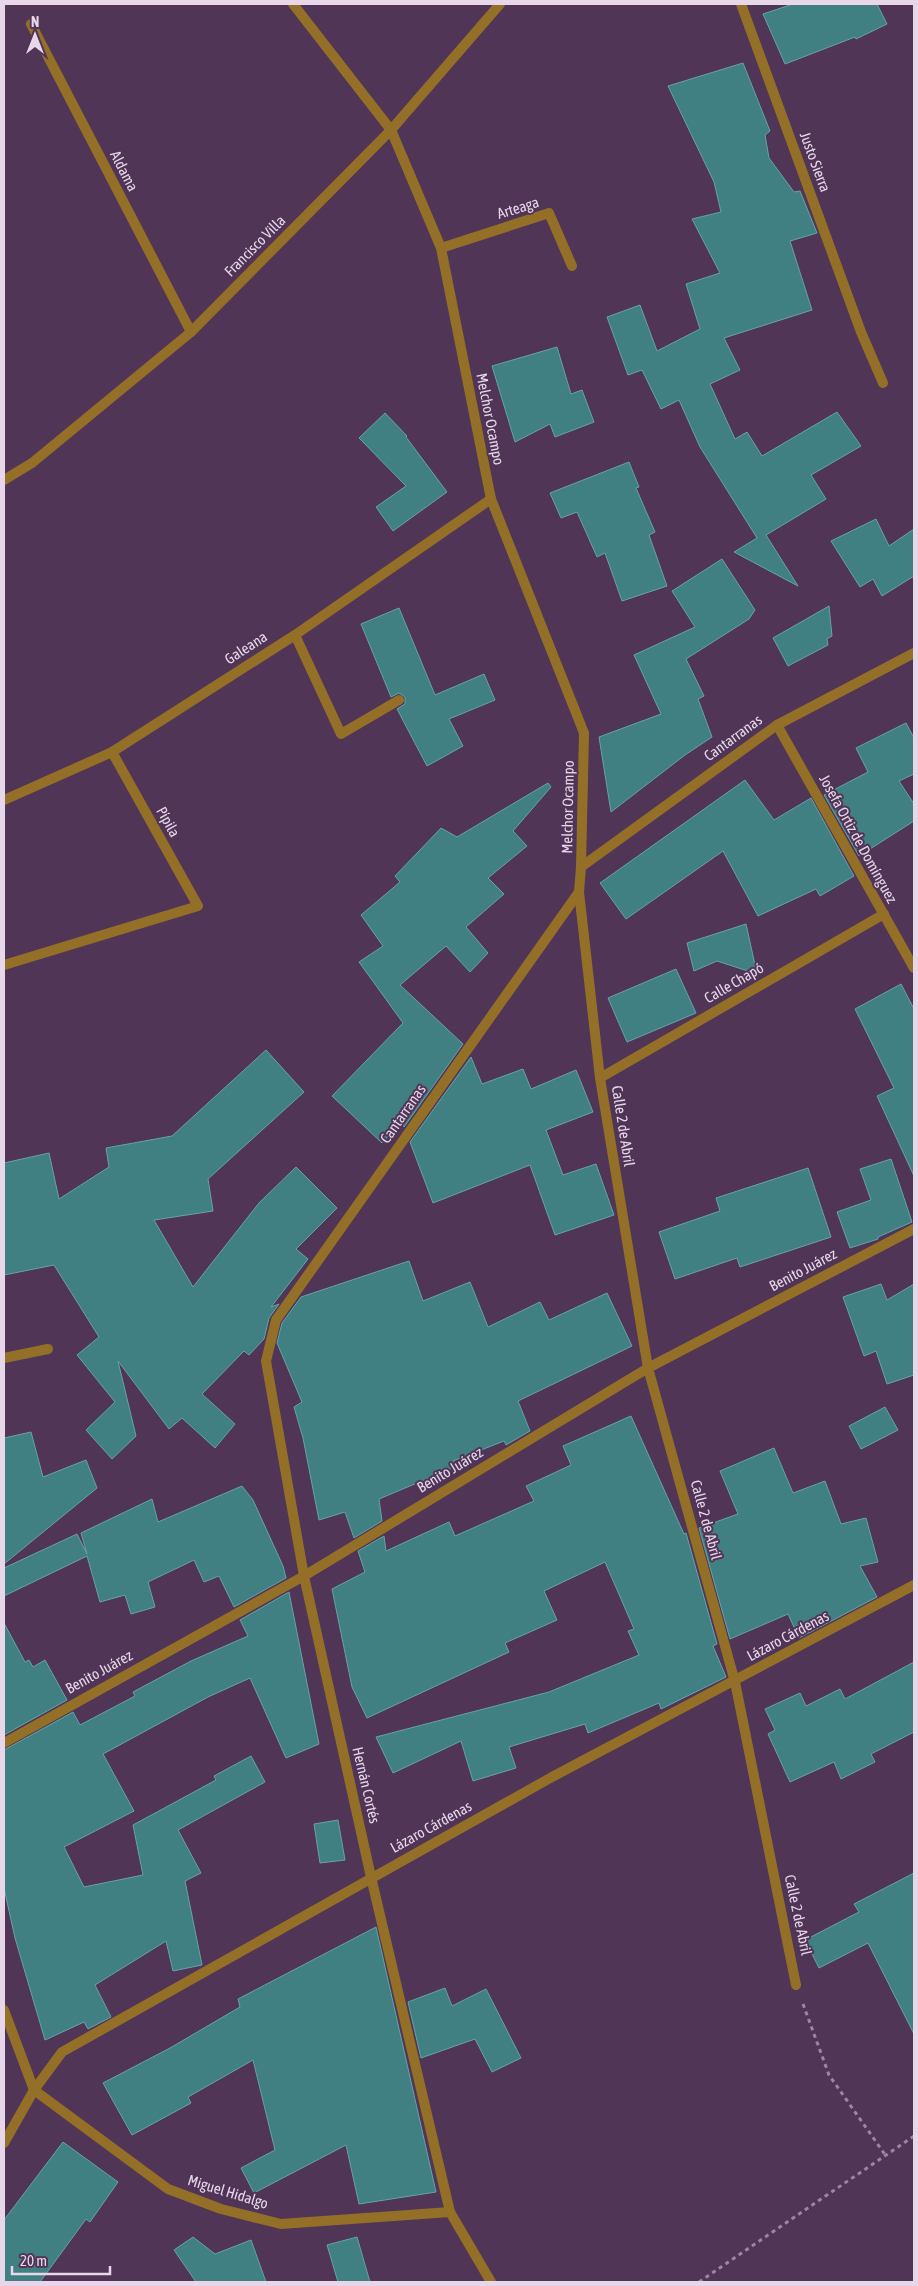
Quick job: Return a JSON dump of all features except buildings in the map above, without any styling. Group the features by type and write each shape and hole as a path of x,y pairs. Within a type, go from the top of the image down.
{"street":[{"name":"Melchor Ocampo","path":"293,4 392,130 440,248 491,499 584,733 582,867"},
{"name":"Francisco Villa","path":"4,480 32,463 191,332 392,130 500,4"},
{"name":"Justo Sierra","path":"741,4 861,332 883,382"},
{"name":"Aldama","path":"32,24 191,332"},
{"name":"Arteaga","path":"440,248 549,213 572,266"},
{"name":"Galeana","path":"4,800 112,752 295,635 491,499"},
{"path":"295,635 341,734 399,700"},
{"name":"Cantarranas","path":"582,867 776,725 914,653"},
{"name":"Josefa Ortiz de Domínguez","path":"776,725 914,968"},
{"name":"Pípila","path":"4,965 198,906 112,752"},
{"name":"Calle 2 de Abril","path":"582,867 579,892 600,1078 648,1368 735,1682 796,1985"},
{"name":"Cantarranas","path":"266,1360 276,1320 579,892"},
{"name":"Calle Chapó","path":"600,1078 884,914"},
{"name":"Benito Juárez","path":"4,1743 304,1576 648,1368 914,1229"},
{"path":"4,1358 48,1349"},
{"name":"Hernán Cortés","path":"266,1360 304,1576 371,1877 450,2212"},
{"name":"Lázaro Cárdenas","path":"4,2143 34,2090 62,2052 552,1777 735,1682 914,1585"},
{"path":"4,2010 34,2090"},
{"name":"Miguel Hidalgo","path":"34,2090 168,2189 221,2209 281,2224 450,2212"},
{"path":"450,2212 491,2282"}],"path":[{"path":"796,1985 829,2075 886,2156"},
{"path":"699,2282 729,2264 796,2214 914,2136"}]}
